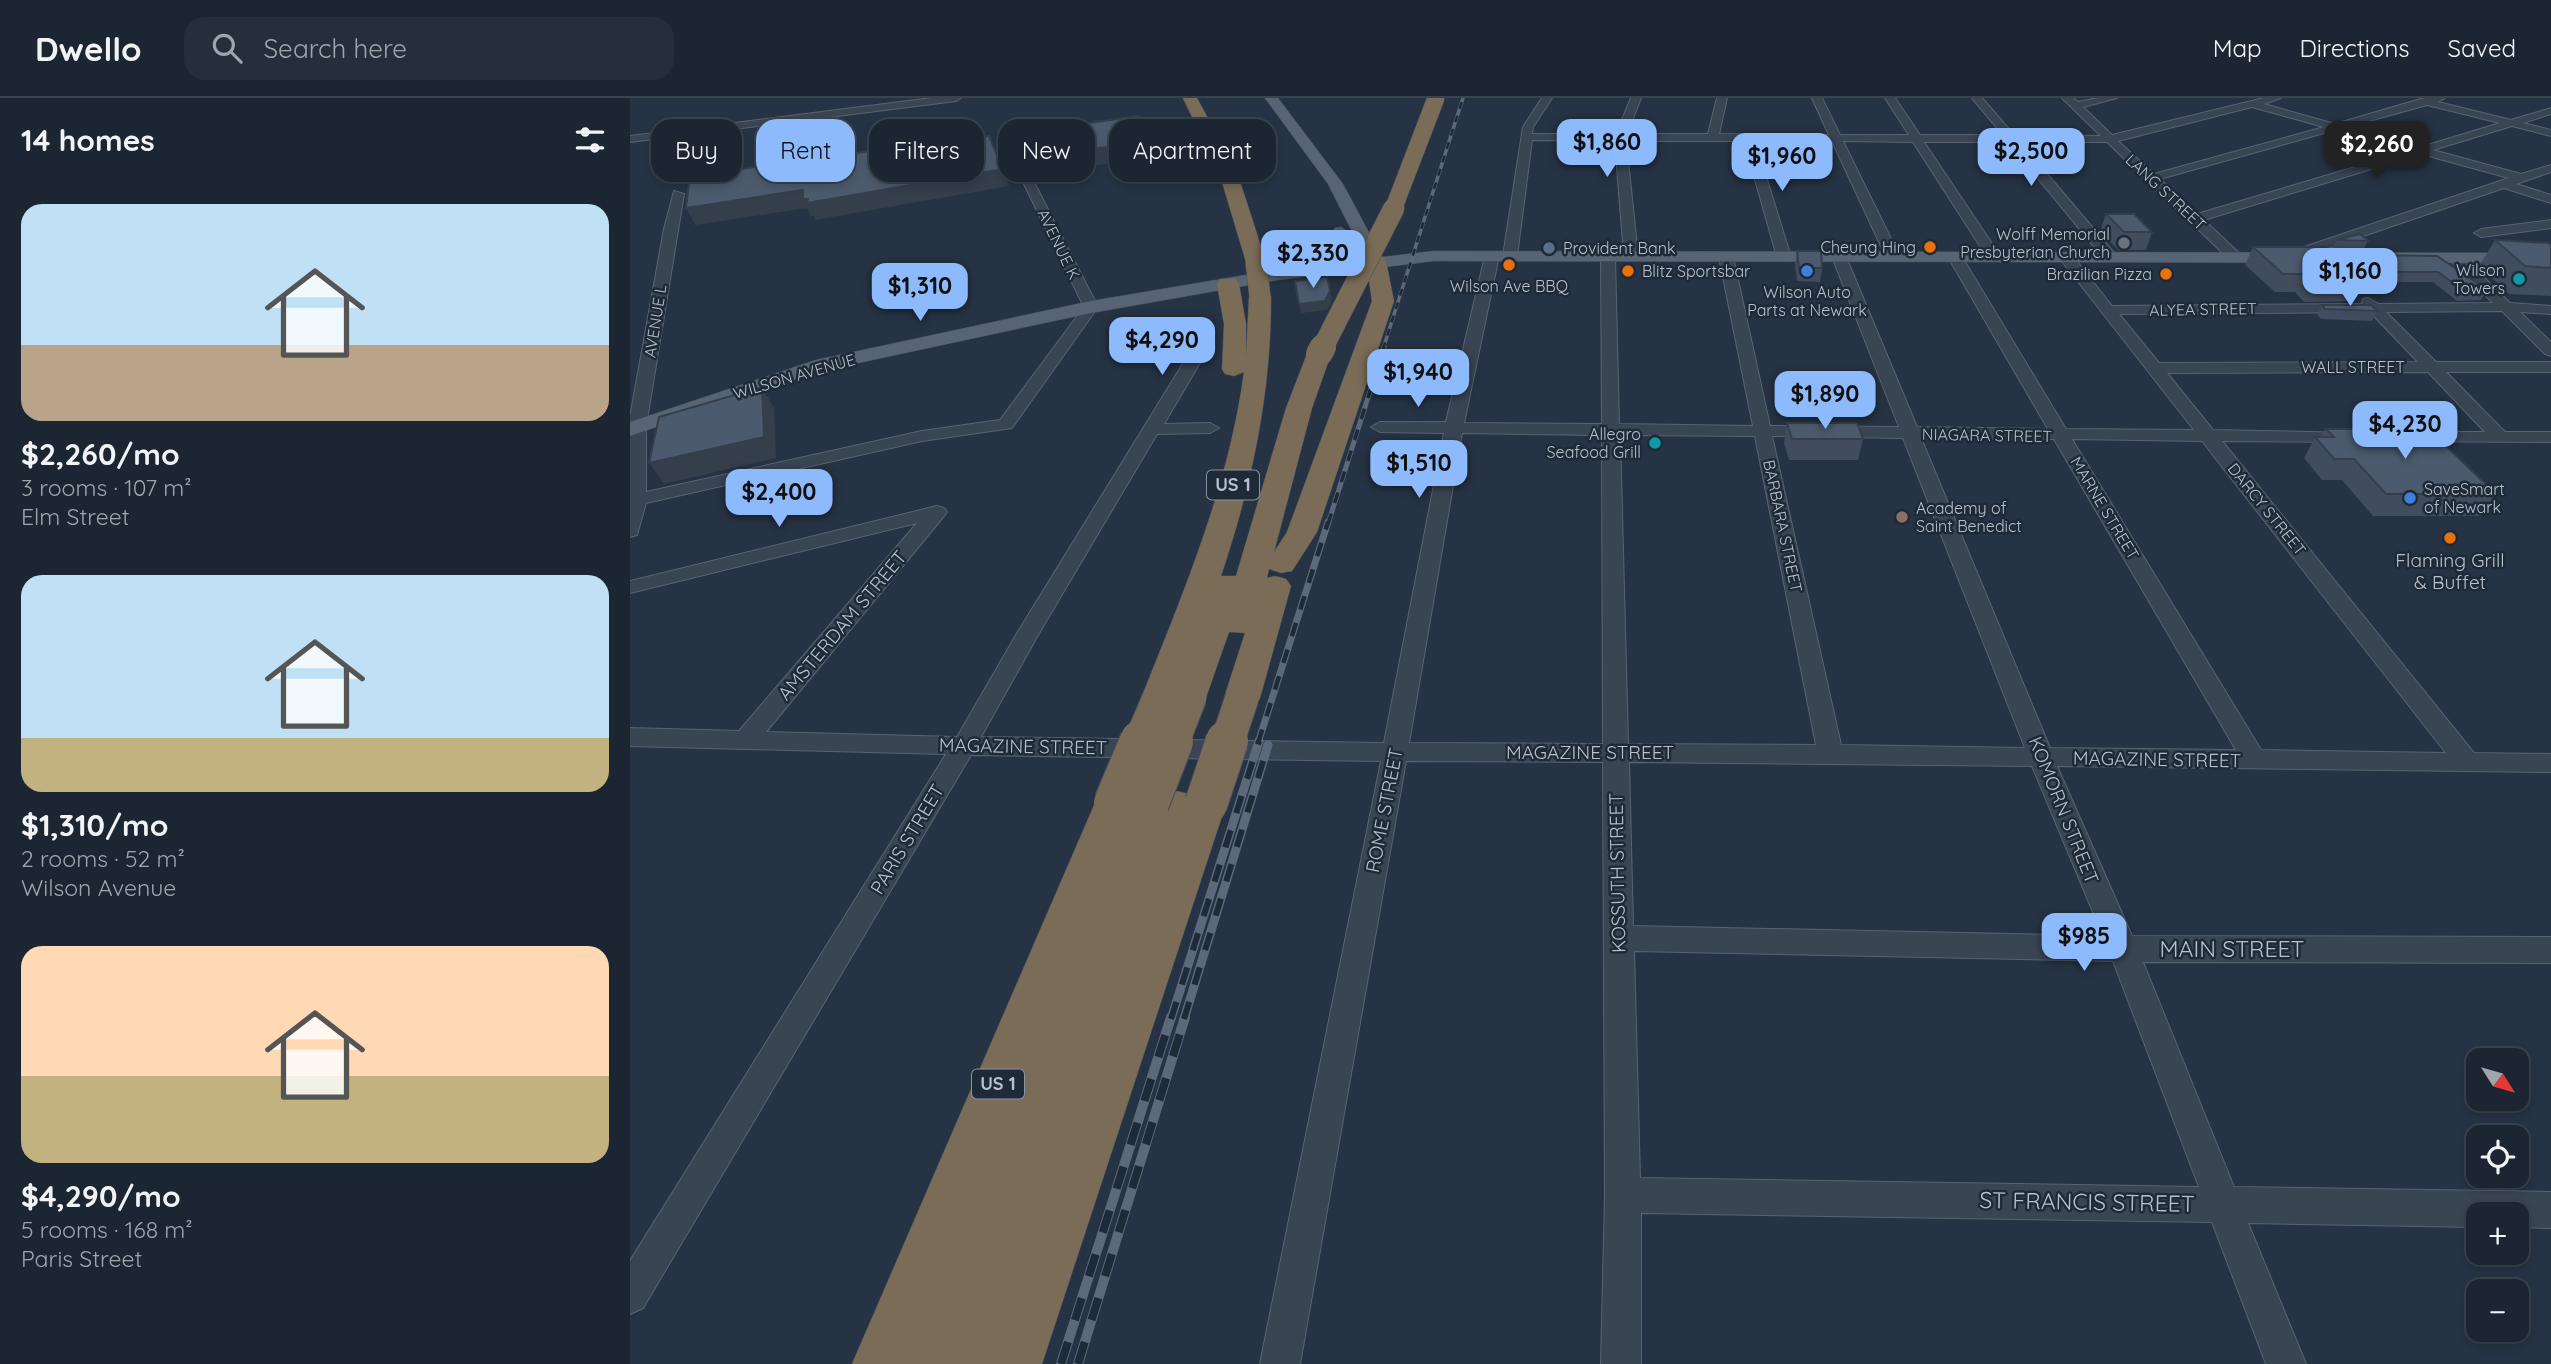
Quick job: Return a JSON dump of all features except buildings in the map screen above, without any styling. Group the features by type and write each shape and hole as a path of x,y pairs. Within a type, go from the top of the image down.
{"highway":[{"path":"966,1364 1161,804 1235,566 1259,476 1278,362 1270,273 1227,172 1191,98"},
{"path":"1205,98 1233,145 1250,184"},
{"path":"1195,691 1249,590 1299,408 1329,355 1387,223 1436,98"},
{"name":"US 1","path":"1013,1364 1161,804 1195,691 1281,564 1316,423 1329,355 1411,202 1449,98"},
{"path":"1281,564 1303,532 1383,301 1381,279 1367,263"},
{"path":"1195,691 1182,606 1213,492 1232,392 1235,324 1228,284"},
{"path":"928,1364 1161,804"},
{"name":"US 1","path":"881,1364 1161,804"}],"main road":[{"path":"1271,98 1335,184 1367,263"},
{"path":"1345,207 1340,232 1341,248 1367,263"},
{"path":"1270,273 1315,257 1329,247 1340,232"},
{"name":"WILSON AVENUE","path":"633,428 816,366 1091,307 1228,284 1270,273 1434,256 2551,258"}],"street":[{"path":"630,139 956,98"},
{"name":"ROME STREET","path":"1280,1364 1454,430 1501,256 1528,127 1548,98"},
{"path":"1631,257 1620,138 1636,98"},
{"path":"1713,138 1722,98"},
{"path":"1817,98 1893,257"},
{"path":"1889,98 1994,257"},
{"path":"1976,98 2110,257"},
{"path":"2071,102 2112,98"},
{"path":"2230,98 2521,178"},
{"path":"1527,137 2109,139 2276,98"},
{"path":"2413,98 2551,133"},
{"path":"2151,178 2440,98"},
{"name":"LANG STREET","path":"2071,102 2235,257"},
{"path":"2194,219 2551,111"},
{"path":"1749,138 1784,257"},
{"path":"2288,257 2551,168"},
{"name":"AVENUE K","path":"1028,182 1091,307"},
{"path":"2504,184 2551,199"},
{"name":"AVENUE L","path":"630,531 634,501 633,428 662,289 678,194"},
{"path":"2481,233 2551,224"},
{"name":"KOSSUTH STREET","path":"1608,257 1623,1195 1621,1364"},
{"name":"BARBARA STREET","path":"1726,257 1830,754"},
{"name":"KOMORN STREET","path":"1839,257 2123,949 2221,1205 2286,1364"},
{"name":"MARNE STREET","path":"1955,257 2254,760"},
{"name":"DARCY STREET","path":"2066,257 2467,762"},
{"path":"2321,258 2336,272"},
{"path":"2456,258 2551,351"},
{"path":"2356,291 2500,437"},
{"path":"634,501 922,436 1006,424 1091,307"},
{"name":"ALYEA STREET","path":"2108,310 2507,307 2551,310"},
{"name":"PARIS STREET","path":"630,1295 964,746 1027,635 1203,344"},
{"name":"WALL STREET","path":"2155,368 2551,367"},
{"path":"1154,429 1210,428"},
{"name":"NIAGARA STREET","path":"1380,428 2062,436 2551,436"},
{"name":"AMSTERDAM STREET","path":"630,587 937,512 747,738"},
{"name":"MAGAZINE STREET","path":"630,737 747,738 964,746 1395,752 1830,754 2551,763"},
{"name":"MAIN STREET","path":"1618,938 2123,949 2551,950"},
{"name":"ST FRANCIS STREET","path":"1623,1195 2551,1210"}],"railway":[{"path":"1383,349 1463,98"},
{"path":"1328,524 1384,347"},
{"path":"1258,743 1328,522"},
{"path":"1171,1019 1259,741"},
{"path":"1184,1019 1268,745"},
{"path":"1061,1364 1171,1017"},
{"path":"1078,1364 1185,1017"}],"place":[{"name":"Wolff Memorial Presbyterian Church","path":"2124,243"},
{"name":"Cheung Hing","path":"1930,247"},
{"name":"Provident Bank","path":"1549,248"},
{"name":"Wilson Ave BBQ","path":"1509,265"},
{"name":"Blitz Sportsbar","path":"1628,271"},
{"name":"Wilson Auto Parts at Newark","path":"1807,271"},
{"name":"Brazilian Pizza","path":"2166,274"},
{"name":"Wilson Towers","path":"2519,279"},
{"name":"Allegro Seafood Grill","path":"1655,443"},
{"name":"SaveSmart of Newark","path":"2410,498"},
{"name":"Academy of Saint Benedict","path":"1902,517"},
{"name":"Flaming Grill & Buffet","path":"2450,538"}]}
